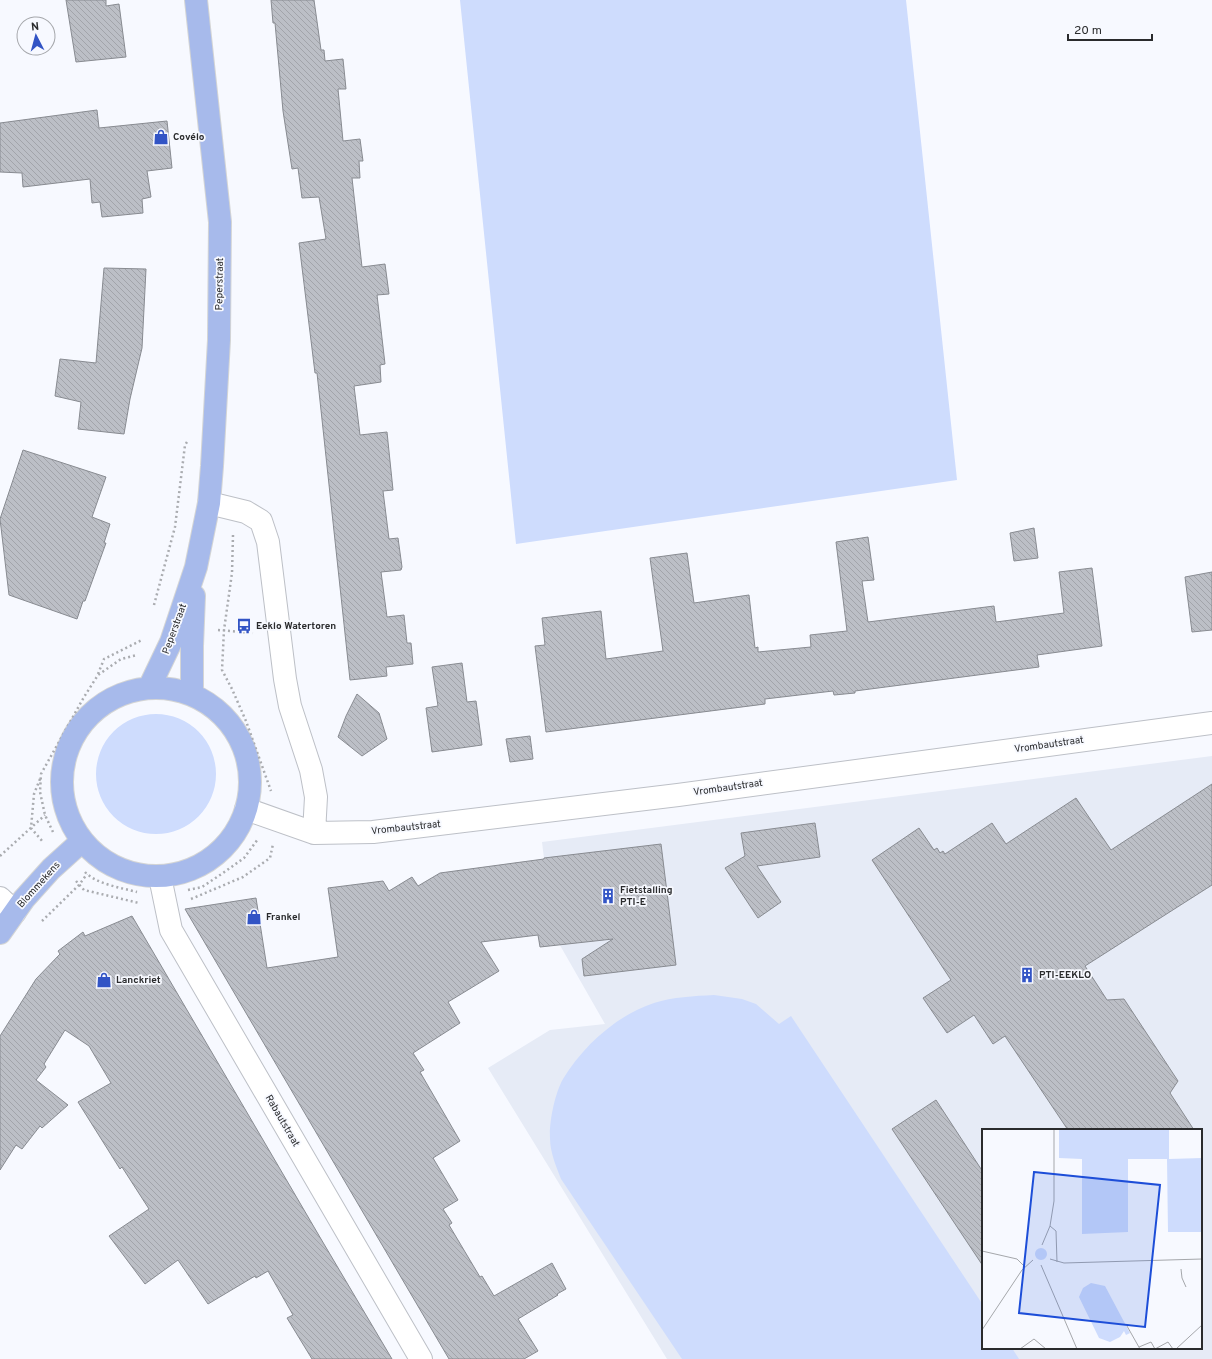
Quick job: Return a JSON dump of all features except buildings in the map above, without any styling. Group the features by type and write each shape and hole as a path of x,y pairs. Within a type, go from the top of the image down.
{"main road":[{"name":"Peperstraat","path":"149,688 171,642 196,567 209,502 212,466 219,340 220,222 196,0"},
{"name":"Peperstraat","path":"192,695 192,646 196,567"},
{"path":"149,688 174,690 192,695 208,703 232,726 241,742 250,773 250,792 246,809 235,836 213,858 193,870 163,892 98,857 82,841 70,821 62,791 65,759 82,724 106,702 122,695 149,688"},
{"name":"Blommekens","path":"0,933 7,905 24,899 58,862 82,841"}],"street":[{"path":"209,502 246,512 261,522 268,542 285,679 290,706 311,770 316,797 314,833"},
{"name":"Vrombautstraat","path":"246,809 314,833 373,832 678,795 1212,723"},
{"name":"Rabautstraat","path":"163,892 171,930 421,1359"}],"path":[{"path":"152,611 175,527 185,445"},
{"path":"163,892 183,903 243,877 270,858 274,819 271,792 246,721 222,670 224,630 232,573 233,508"},
{"path":"218,630 253,632"},
{"path":"143,644 144,639"},
{"path":"140,654 121,659 98,675 84,697 42,774 34,794 31,828 58,862 84,890 146,904 163,892"},
{"path":"0,856 45,815 40,792 42,774"},
{"path":"39,925 79,885 87,874 97,880 147,895 202,887 244,858 274,819"}],"shaded area":[{"path":"460,0 906,0 957,480 516,544"},
{"path":"156,714 168,715 179,719 189,724 198,732 206,741 211,751 215,762 215,786 211,797 206,807 198,816 189,824 179,829 168,833 156,834 144,833 133,829 123,824 114,816 106,807 101,797 97,786 96,774 97,762 101,751 106,741 114,732 123,724 133,719 144,715"},
{"path":"1212,756 1212,1359 667,1359 488,1068 550,1030 605,1024 553,933 542,842"},
{"path":"714,995 742,999 756,1004 779,1024 791,1016 982,1303 982,1349 1013,1349 1019,1359 682,1359 561,1179 551,1148 550,1124 555,1100 563,1079 580,1055 602,1033 627,1015 640,1008 661,1001 691,996"}],"place":[{"name":"Covélo","path":"161,137"},
{"name":"Eeklo Watertoren","path":"244,626"},
{"name":"Fietstalling PTI-E","path":"608,896"},
{"name":"Frankel","path":"254,917"},
{"name":"PTI-EEKLO","path":"1027,975"},
{"name":"Lanckriet","path":"104,980"}]}
